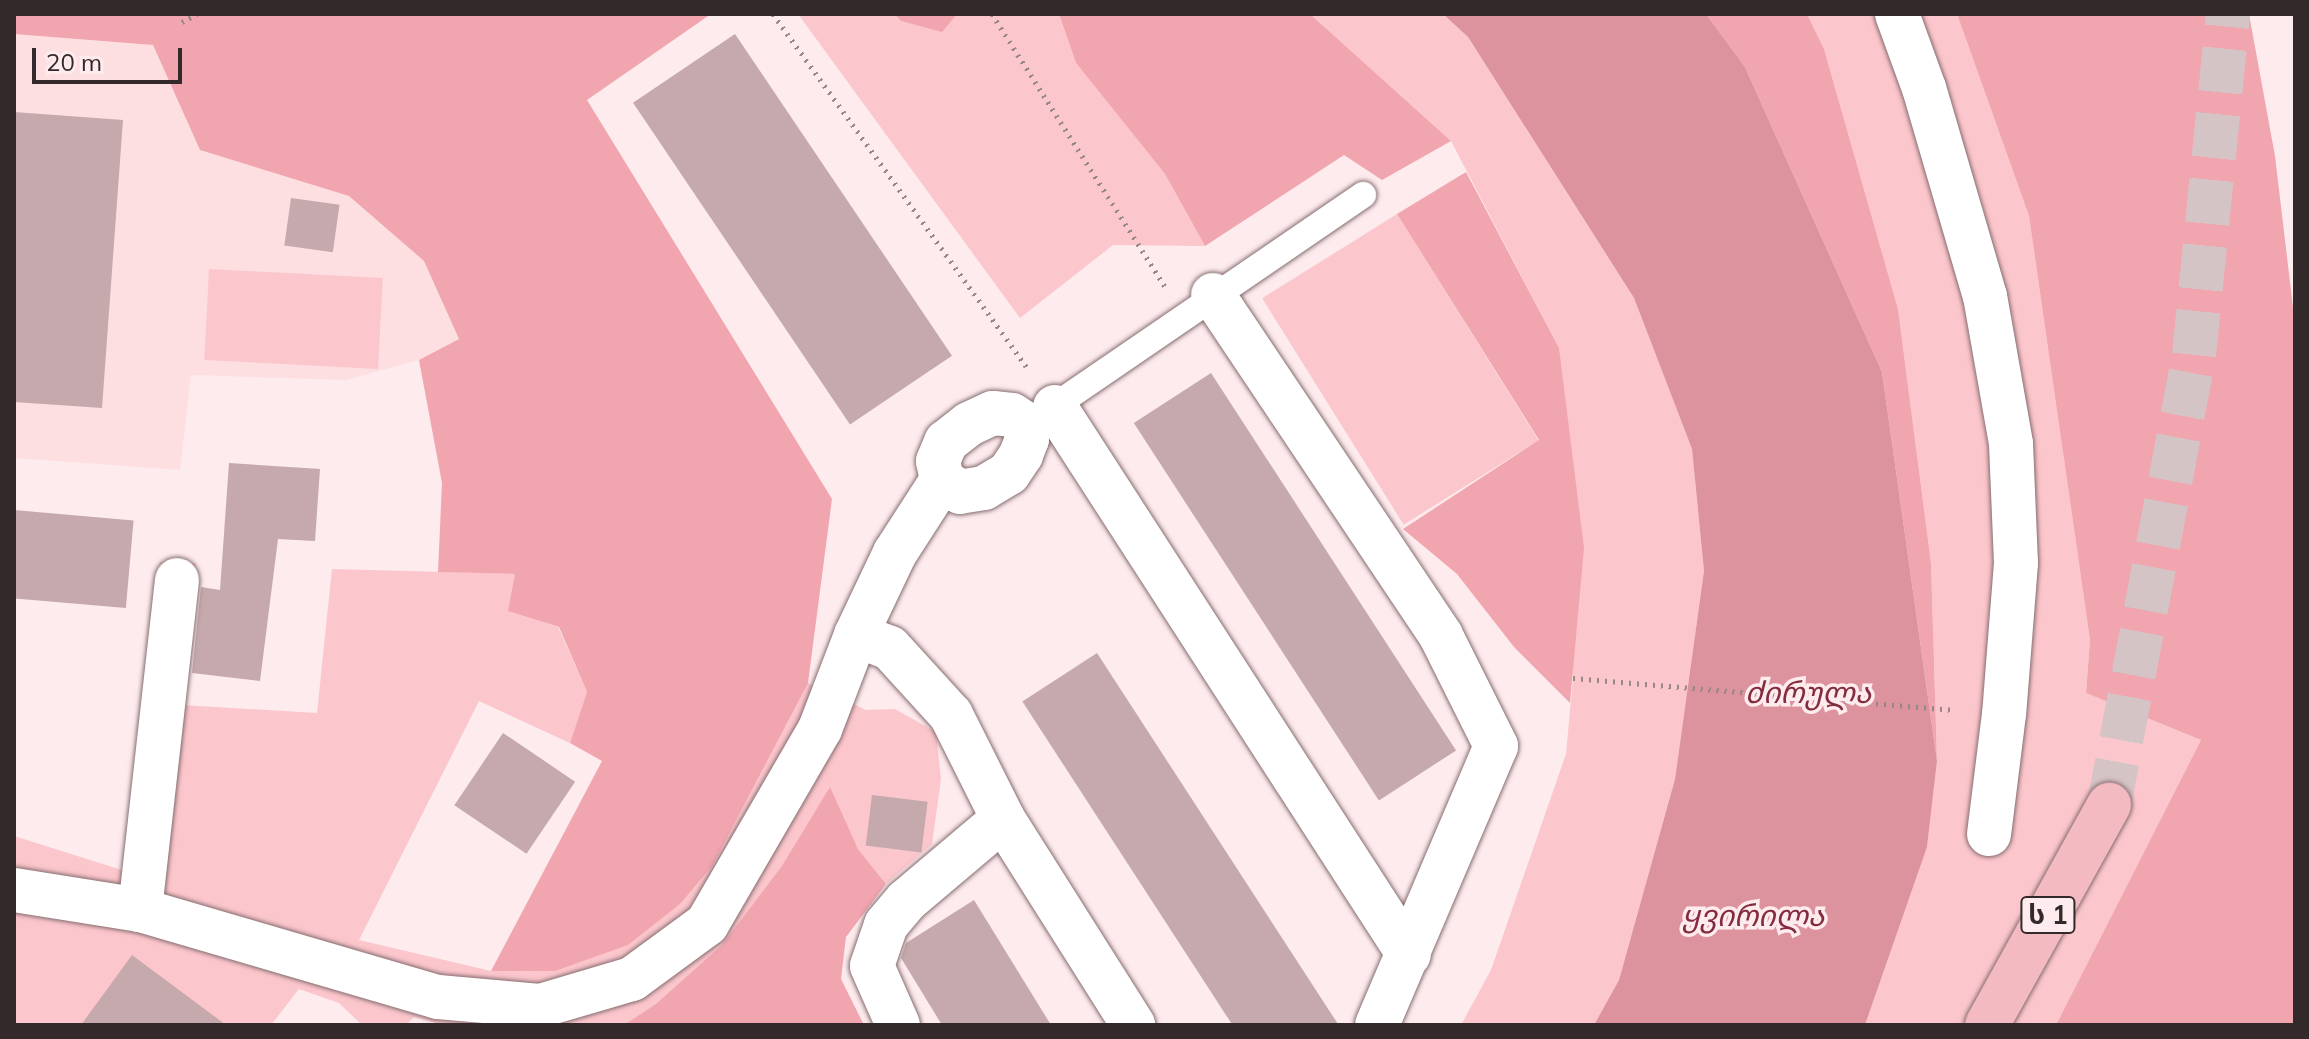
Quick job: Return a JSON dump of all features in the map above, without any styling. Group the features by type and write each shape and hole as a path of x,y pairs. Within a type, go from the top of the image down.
{"highway":[{"name":"ს 1","path":"1987,1025 2109,805"}],"street":[{"path":"1897,14 1924,88 1985,296 2011,444 2016,563 2004,714 1989,834"},
{"path":"1199,305 1441,636 1496,746 1377,1025"},
{"path":"993,413 1041,416 1009,473 984,488 960,492 942,480 938,461 946,442 969,424 993,413"},
{"path":"1041,416 1409,955"},
{"path":"14,890 140,910 438,997 540,1006 632,979 707,924 820,729 856,635 895,553 942,480"},
{"path":"140,910 177,580"},
{"path":"856,635 890,648 951,715 1003,819 1133,1025"},
{"path":"898,1025 872,966 886,925 906,901 1003,819"}],"lane":[{"path":"1041,416 1363,195"}],"path":[{"path":"182,22 197,14"},
{"path":"773,14 1041,416"},
{"path":"992,14 1199,305"},
{"path":"1573,678 2004,714"}],"shaded area":[{"path":"14,14 711,14 587,100 832,499 808,683 712,866 680,904 628,945 555,971 491,971 602,761 570,743 587,692 559,627 508,611 515,574 438,572 442,483 419,360 459,339 424,261 349,196 200,150 153,45 14,34"},
{"path":"798,14 894,14 901,21 941,31 957,14 1059,14 1076,63 1165,174 1205,246 1113,245 1020,318"},
{"path":"894,14 957,14 942,32 901,21"},
{"path":"1059,14 1310,14 1451,141 1382,180 1344,155 1205,246 1165,174 1076,63"},
{"path":"1310,14 1443,14 1468,37 1634,298 1692,449 1704,571 1675,779 1619,980 1594,1025 1461,1025 1491,970 1566,754 1573,678 1559,348 1451,141"},
{"path":"1706,14 1807,14 1824,49 1898,309 1931,563 1937,761 1882,372 1745,67"},
{"path":"1807,14 1957,14 2029,216 2090,640 2086,693 2201,740 2056,1025 1865,1025 1927,847 1937,761 1931,563 1898,309 1824,49"},
{"path":"1957,14 2249,14 2275,156 2295,324 2295,1025 2056,1025 2201,740 2086,693 2090,640 2029,216"},
{"path":"14,34 153,45 200,150 349,196 424,261 459,339 419,360 346,380 191,375 180,470 14,458"},
{"path":"1466,172 1559,348 1584,548 1570,703 1514,647 1457,574 1403,529 1539,440 1397,214"},
{"path":"1397,214 1538,440 1404,525 1262,298"},
{"path":"209,269 383,278 378,369 204,360"},
{"path":"160,562 196,563 182,705 317,713 332,569 516,574 509,611 558,627 587,692 570,743 479,701 359,940 491,971 594,912 808,683 866,710 895,709 936,732 941,779 932,844 886,884 858,849 829,788 733,1012 624,1025 443,1025 414,1017 406,1025 362,1025 339,1003 299,989 271,1025 14,1025 14,836 125,871"},
{"path":"830,787 858,849 886,884 846,937 841,979 864,1025 624,1025 656,1004 722,945 782,866"}],"water":[{"name":"ძირულა","path":"1443,14 1706,14 1745,67 1882,372 1937,761 1927,847 1865,1025 1594,1025 1619,980 1675,779 1704,571 1692,449 1634,298 1468,37"}],"building":[{"path":"735,34 952,356 850,424 633,103"},
{"path":"14,112 123,120 102,408 14,402"},
{"path":"291,198 340,205 333,252 284,246"},
{"path":"1211,373 1456,750 1379,801 1134,423"},
{"path":"229,463 320,469 315,541 278,539 260,681 192,673 201,587 220,590"},
{"path":"14,510 134,520 126,608 14,598"},
{"path":"1097,653 1339,1025 1232,1025 1022,701"},
{"path":"503,733 575,782 526,854 454,805"},
{"path":"872,795 928,802 921,852 866,846"},
{"path":"974,900 1051,1025 942,1025 901,958 906,943"},
{"path":"132,955 226,1025 81,1025"}],"tunnel":[{"path":"2109,805 2194,355 2228,14"}],"water label":[{"name":"ყვირილა","path":"1753,915"}]}
